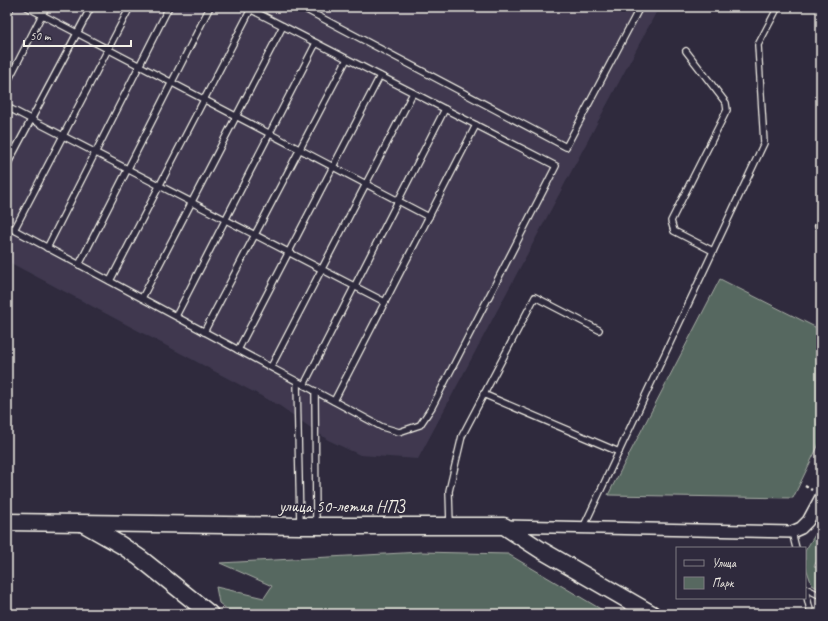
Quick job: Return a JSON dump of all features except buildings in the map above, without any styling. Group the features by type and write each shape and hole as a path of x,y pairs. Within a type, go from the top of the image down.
{"street":[{"path":"504,526 792,532 801,528 808,521 821,497"},
{"name":"улица 50-летия НПЗ","path":"7,522 300,526 504,526"},
{"path":"83,523 140,558 210,614"},
{"path":"504,526 541,550 652,614"}],"lane":[{"path":"7,14 11,7"},
{"path":"27,7 429,217"},
{"path":"7,83 46,7"},
{"path":"7,165 91,7"},
{"path":"14,230 130,7"},
{"path":"48,248 169,7"},
{"path":"79,265 210,7"},
{"path":"301,7 566,147 640,7"},
{"path":"583,528 764,143 758,44 778,7"},
{"path":"7,226 382,427 399,432 420,425 432,407 556,166 248,8 204,99 110,281"},
{"path":"142,298 283,26"},
{"path":"176,316 316,43"},
{"path":"686,51 726,103 727,110 671,221 674,231 713,251"},
{"path":"204,332 347,59"},
{"path":"238,350 380,76"},
{"path":"270,367 413,93"},
{"path":"7,107 385,302"},
{"path":"304,385 445,109"},
{"path":"334,401 476,125"},
{"path":"450,526 449,491 462,436 535,297 599,330"},
{"path":"297,382 300,526"},
{"path":"315,391 316,525"},
{"path":"483,394 618,452"},
{"path":"792,532 796,547"},
{"path":"806,588 821,596"},
{"path":"806,592 811,614"}],"shaded area":[{"path":"7,7 659,7 418,459 360,455 328,440 280,406 7,261"}],"green space":[{"path":"720,279 821,330 821,440 793,498 608,495"},
{"path":"821,525 821,554 814,566 821,570 821,590 812,585 806,568 806,549"},
{"path":"421,552 508,554 609,614 233,614 219,603 216,587 264,598 272,586 220,563"}]}
